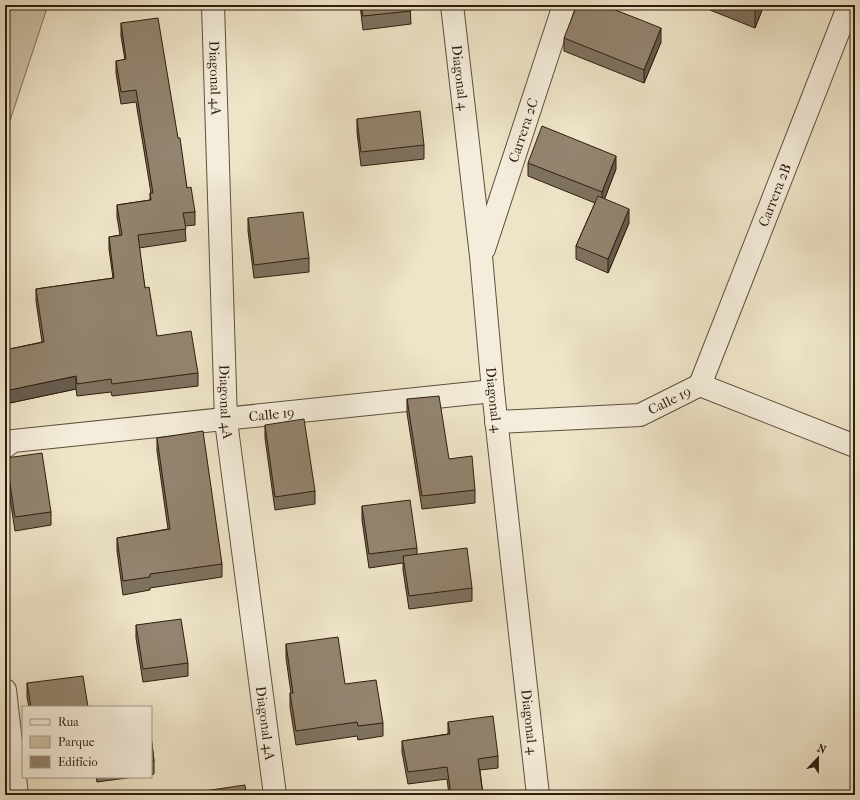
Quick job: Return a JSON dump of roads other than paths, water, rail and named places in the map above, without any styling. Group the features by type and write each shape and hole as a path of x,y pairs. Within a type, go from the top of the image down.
{"street":[{"name":"Diagonal 4A","path":"213,5 226,420 275,795"},
{"name":"Diagonal 4","path":"452,5 481,256 496,422 538,795"},
{"name":"Carrera 2C","path":"481,256 564,5"},
{"name":"Carrera 2B","path":"700,385 848,5"},
{"name":"Calle 19","path":"496,422 640,415 700,385 855,446"},
{"name":"Calle 19","path":"5,447 13,441 493,392"},
{"path":"5,690 17,795"}]}
